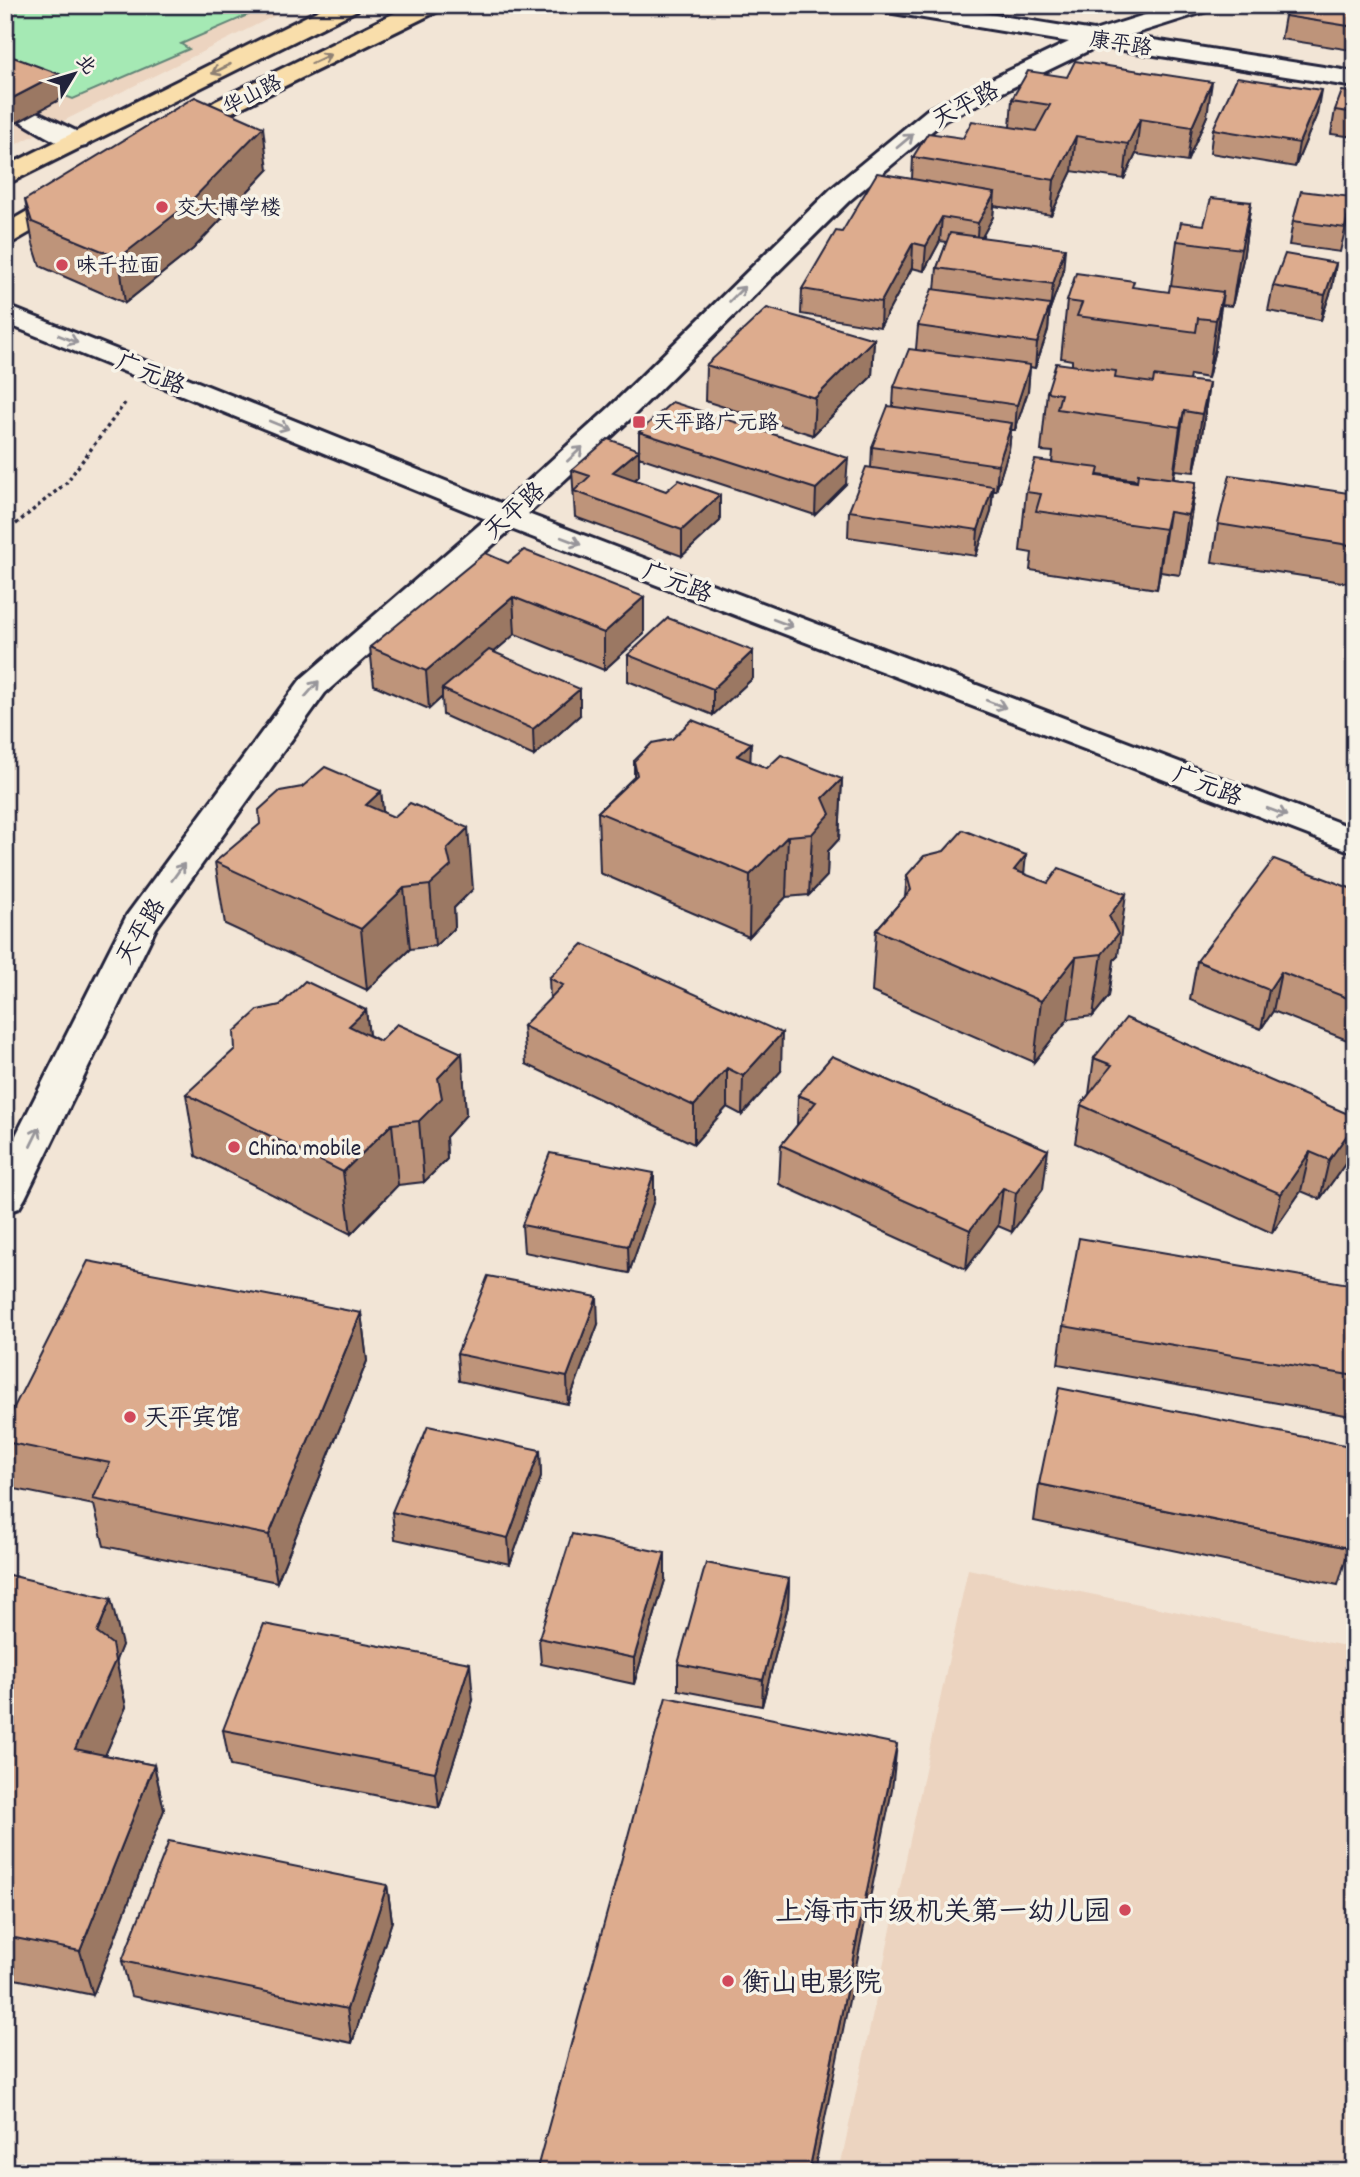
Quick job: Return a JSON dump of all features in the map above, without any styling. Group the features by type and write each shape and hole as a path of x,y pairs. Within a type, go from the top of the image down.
{"main road":[{"name":"华山路","path":"5,177 348,5"},
{"name":"华山路","path":"156,147 225,106 431,5"},
{"path":"5,235 98,181"}],"street":[{"name":"康平路","path":"887,5 1355,80"},
{"name":"天平路","path":"5,1198 140,924 313,686 507,517 619,414 840,195 936,115 1094,39 1201,5"},
{"path":"29,116 77,141"},
{"name":"广元路","path":"5,313 507,517 1355,842"}],"path":[{"path":"5,533 66,484 149,372"}],"shaded area":[{"path":"5,5 296,5 5,150"},
{"path":"1018,5 1112,5 1073,16"},
{"name":"上海市市级机关第一幼儿园","path":"968,1569 1355,1648 1355,2172 839,2172"}],"green space":[{"path":"5,5 271,5 181,44 189,49 73,99 5,73"}],"building":[{"path":"1290,5 1355,5 1355,27 1285,16"},
{"path":"13,57 59,74 5,102 5,61"},
{"path":"1075,61 1212,82 1192,127 1140,119 1128,144 1076,136 1054,180 913,157 928,133 963,138 972,121 1036,131 1050,105 1012,99 1028,71 1067,77"},
{"path":"1237,77 1321,90 1299,143 1213,129"},
{"path":"1342,91 1355,93 1355,113 1335,110"},
{"path":"195,97 263,127 187,205 119,258 32,222 25,200"},
{"path":"877,173 995,193 978,223 942,217 926,246 913,243 881,302 802,289 836,231 842,232"},
{"path":"1301,191 1352,197 1345,228 1293,221"},
{"path":"1211,198 1251,202 1241,249 1177,241 1181,222 1204,225"},
{"path":"950,233 1065,248 1053,284 937,268"},
{"path":"1285,254 1336,263 1325,295 1273,286"},
{"path":"1076,273 1134,281 1132,287 1169,292 1170,285 1223,292 1216,320 1198,318 1196,332 1077,316 1082,303 1067,301"},
{"path":"932,289 1050,305 1037,343 918,326"},
{"path":"767,308 874,339 815,398 706,365"},
{"path":"909,349 1030,365 1017,405 894,387"},
{"path":"1056,363 1116,371 1115,378 1153,383 1154,376 1209,383 1202,414 1184,411 1180,427 1057,409 1061,394 1047,392"},
{"path":"672,402 848,458 816,489 639,432"},
{"path":"888,406 1012,423 998,465 872,447"},
{"path":"608,439 639,450 613,472 666,491 679,480 720,495 682,530 574,491 590,476 572,470"},
{"path":"1035,460 1099,468 1097,476 1137,482 1138,474 1196,482 1188,515 1169,512 1165,529 1036,511 1041,494 1026,492"},
{"path":"866,467 993,486 978,530 849,511"},
{"path":"1230,475 1355,494 1355,546 1218,524"},
{"path":"524,550 644,597 604,633 513,597 426,671 370,647 485,553 508,563"},
{"path":"668,618 753,651 713,689 628,655"},
{"path":"489,650 580,689 533,729 442,689"},
{"path":"692,720 751,743 737,756 767,768 781,755 842,779 823,798 830,814 812,834 788,836 750,875 598,812 637,775 634,761 652,743 672,739"},
{"path":"325,767 381,791 366,805 394,817 410,803 468,828 447,849 451,866 430,885 404,888 361,929 215,862 260,824 259,810 280,791 302,787"},
{"path":"963,830 1026,855 1014,870 1048,883 1059,868 1126,894 1109,916 1118,934 1102,954 1076,957 1041,1001 876,930 911,890 907,875 924,856 944,851"},
{"path":"1274,859 1355,890 1355,1001 1281,972 1269,990 1197,961"},
{"path":"583,944 782,1033 743,1076 727,1068 694,1106 523,1026 563,985 549,978"},
{"path":"305,981 366,1010 349,1026 380,1041 397,1024 462,1053 438,1078 442,1098 419,1121 392,1124 343,1172 186,1094 235,1049 234,1032 258,1010 280,1005"},
{"path":"1126,1018 1355,1117 1355,1124 1329,1160 1310,1152 1281,1194 1081,1105 1112,1065 1094,1058"},
{"path":"832,1056 1048,1150 1016,1193 1003,1188 970,1230 781,1145 816,1102 798,1095"},
{"path":"550,1153 654,1173 628,1246 522,1225"},
{"path":"1079,1238 1355,1285 1355,1376 1063,1326"},
{"path":"88,1261 361,1313 269,1535 93,1499 110,1463 5,1442 5,1425"},
{"path":"488,1276 597,1297 567,1377 457,1354"},
{"path":"1059,1388 1355,1447 1355,1493 1349,1548 1039,1484"},
{"path":"428,1426 540,1450 508,1538 392,1512"},
{"path":"572,1534 665,1553 634,1658 539,1638"},
{"path":"706,1563 789,1579 763,1680 678,1664"},
{"path":"5,1574 111,1599 97,1633 112,1644 115,1661 75,1749 154,1765 80,1951 5,1936"},
{"path":"264,1624 470,1663 435,1772 223,1730"},
{"name":"衡山电影院","path":"666,1697 897,1744 809,2172 536,2172"},
{"path":"169,1841 387,1885 347,2009 122,1961"}],"place":[{"name":"交大博学楼","path":"162,207"},
{"name":"味千拉面","path":"62,265"},
{"name":"天平路广元路","path":"639,422"},
{"name":"China mobile","path":"234,1147"},
{"name":"天平宾馆","path":"130,1417"},
{"name":"上海市市级机关第一幼儿园","path":"1125,1910"},
{"name":"衡山电影院","path":"728,1981"}]}
